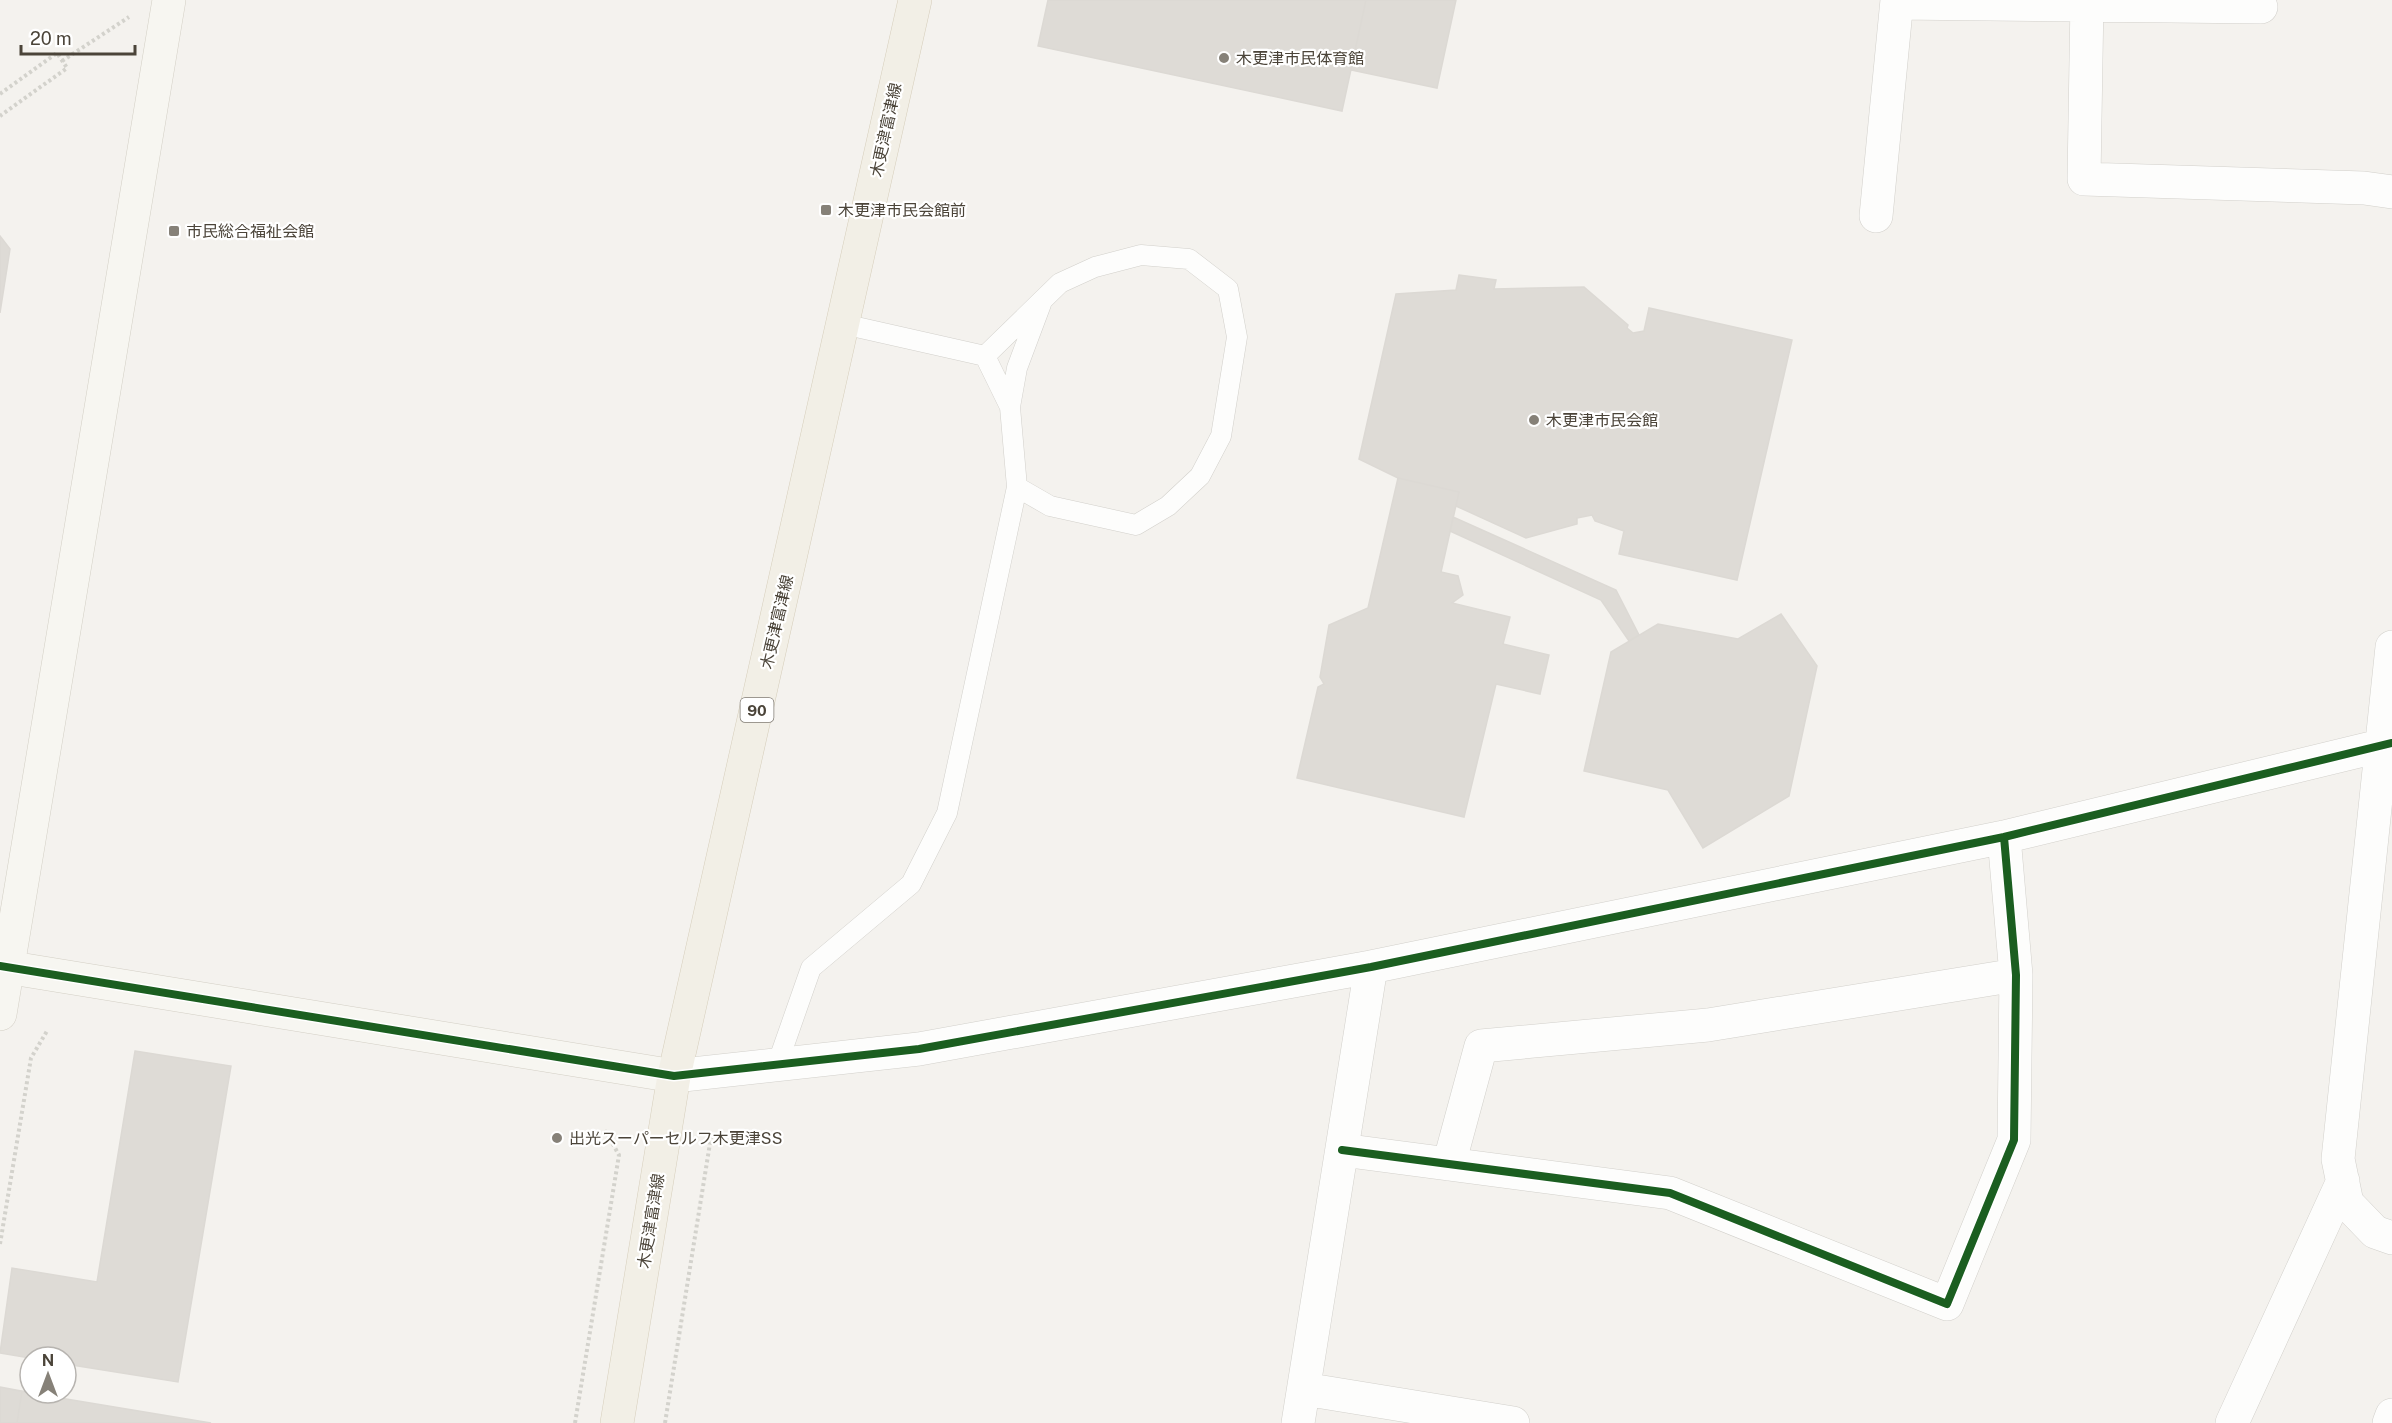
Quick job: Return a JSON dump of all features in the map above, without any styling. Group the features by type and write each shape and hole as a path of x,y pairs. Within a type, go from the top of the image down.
{"main road":[{"name":"木更津富津線","path":"617,1423 675,1076 915,0"}],"street":[{"path":"0,1014 4,966 170,0"},
{"path":"1876,216 1897,1 2261,7"},
{"path":"2087,3 2084,179 2364,188 2392,192"},
{"path":"2392,647 2389,746 2338,1159 2347,1203 2375,1232 2392,1238"},
{"path":"4,966 675,1076 919,1049 1371,967 2004,837 2389,746"},
{"path":"1342,1150 1670,1193 1947,1304 2014,1140 2016,975 2004,837"},
{"path":"1299,1423 1371,967"},
{"path":"1449,1164 1481,1046 1708,1026 2016,975"},
{"path":"2232,1423 2343,1181"},
{"path":"1304,1389 1513,1423"},
{"path":"2389,1423 2392,1415"}],"lane":[{"path":"985,356 1060,283 1095,267 1141,255 1189,259 1228,289 1237,336 1221,436 1200,476 1168,506 1136,525 1050,506 1017,487"},
{"path":"777,1065 811,968 911,884 947,813 1017,487 1010,407 1017,368 1043,299"},
{"path":"843,324 985,356"},
{"path":"985,356 1010,407"}],"path":[{"path":"62,61 136,12"},
{"path":"0,94 57,53 67,68 0,117"},
{"path":"0,1244 31,1058 47,1030"},
{"path":"575,1423 619,1155 605,1130"},
{"path":"664,1423 711,1137"}],"building":[{"name":"木更津市民体育館","path":"1048,0 1366,0 1342,111 1038,46"},
{"path":"1366,0 1456,0 1437,88 1351,70"},
{"path":"0,236 10,249 0,313"},
{"path":"1459,275 1496,280 1494,289 1584,287 1628,325 1627,328 1633,333 1644,331 1649,308 1792,340 1737,580 1619,554 1624,531 1595,521 1592,515 1577,518 1577,524 1526,538 1456,506 1459,492 1398,478 1359,459 1396,294 1456,290"},
{"path":"1398,478 1459,492 1441,572 1458,576 1463,595 1452,603 1510,617 1503,644 1549,655 1540,694 1496,684 1464,817 1297,778 1318,687 1324,684 1320,677 1329,625 1368,608"},
{"path":"1453,517 1616,590 1639,635 1629,641 1601,600 1450,531"},
{"path":"1781,614 1817,666 1789,796 1703,848 1668,790 1584,771 1611,652 1658,624 1738,639"},
{"path":"135,1051 231,1066 178,1382 78,1366 78,1345 18,1345 18,1356 0,1353 12,1268 97,1282"},
{"path":"0,1387 18,1391 18,1405 78,1405 78,1401 211,1423 0,1423"},
{"path":"0,1387 18,1390 20,1405 17,1423 0,1423"},
{"path":"78,1401 211,1423 17,1423 20,1405 78,1405"}],"cycle path":[{"path":"0,966 674,1076 919,1049 1371,967 2004,837 2392,743"},
{"path":"1342,1150 1670,1193 1947,1304 2014,1140 2016,975 2004,837"}],"place":[{"name":"木更津市民体育館","path":"1224,58"},
{"name":"木更津市民会館前","path":"826,210"},
{"name":"市民総合福祉会館","path":"174,231"},
{"name":"木更津市民会館","path":"1534,420"},
{"name":"出光スーパーセルフ木更津SS","path":"557,1138"}]}
